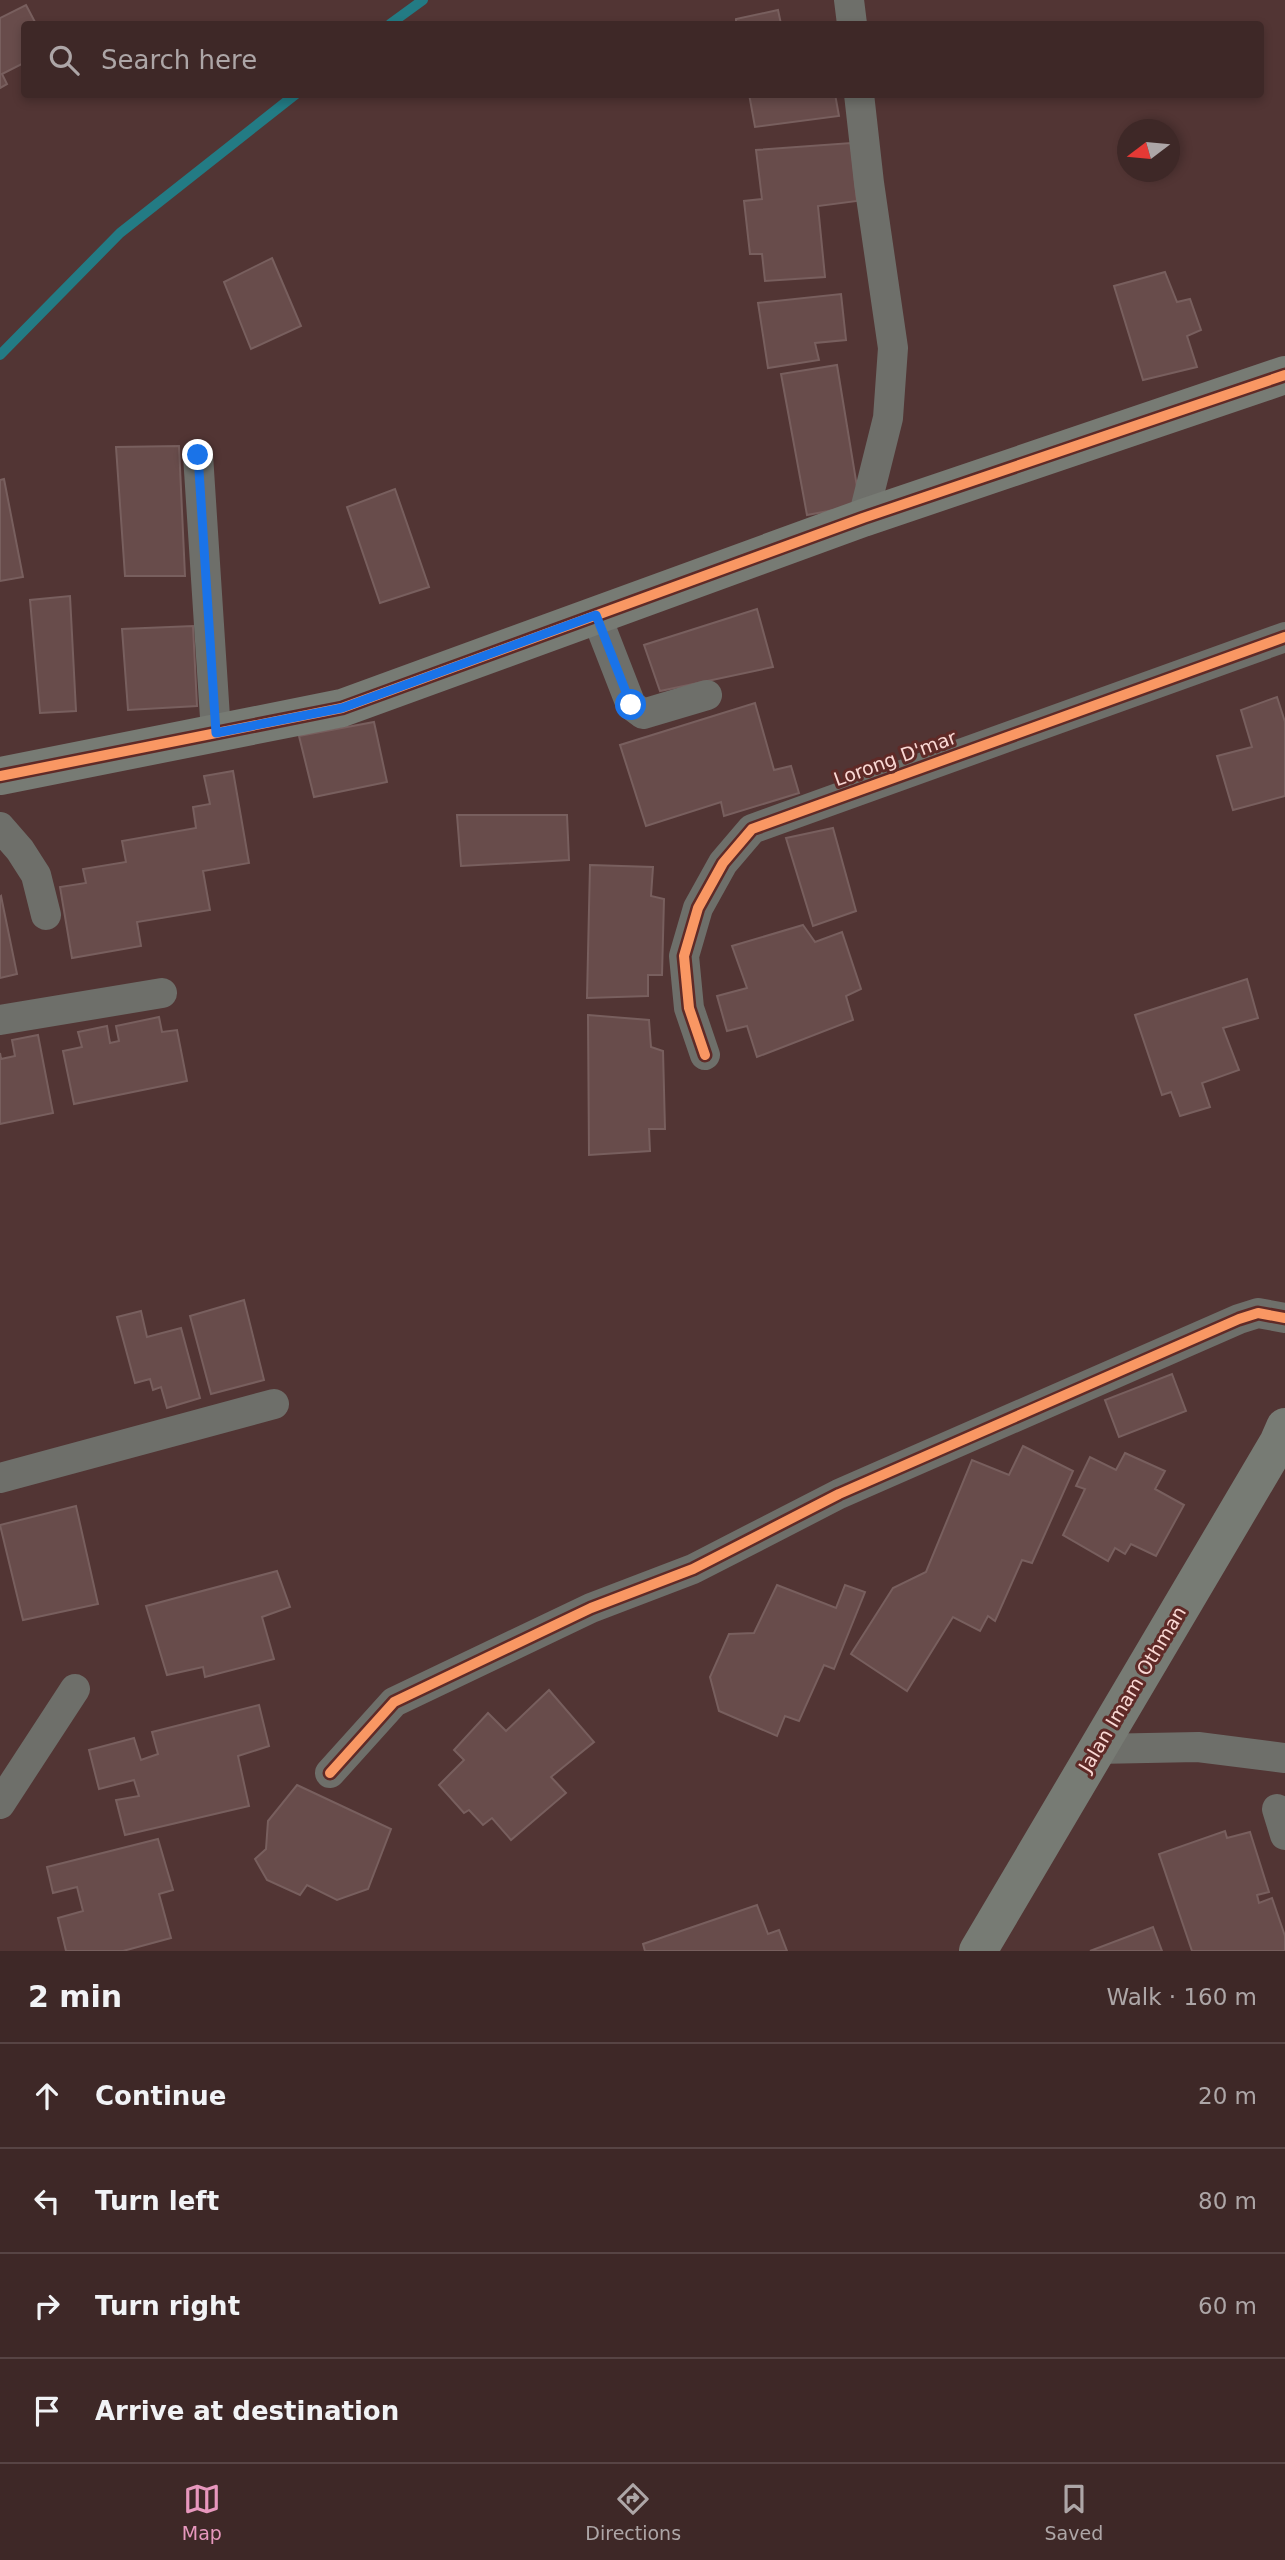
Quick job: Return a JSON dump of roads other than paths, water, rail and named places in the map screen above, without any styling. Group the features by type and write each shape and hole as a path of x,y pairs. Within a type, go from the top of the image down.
{"street":[{"path":"849,0 852,21"},
{"path":"859,98 893,348 888,418 863,518"},
{"path":"0,776 342,708 863,518 1285,375"},
{"path":"198,455 216,733"},
{"path":"596,615 631,705 643,714 707,695"},
{"name":"Lorong D'mar","path":"705,1055 689,1008 684,956 698,908 723,863 752,829 1285,637"},
{"path":"0,827 20,850 36,875 46,915"},
{"path":"0,1020 162,993"},
{"path":"330,1773 394,1702 592,1608 693,1569 839,1494 1227,1324 1258,1312 1285,1318"},
{"path":"0,1478 274,1404"},
{"name":"Jalan Imam Othman","path":"978,1951 1285,1427"},
{"path":"0,1804 75,1689"},
{"path":"1096,1749 1198,1747 1285,1758"}],"waterway":[{"path":"394,21 423,0"},
{"path":"0,355 120,233 291,98"}]}
